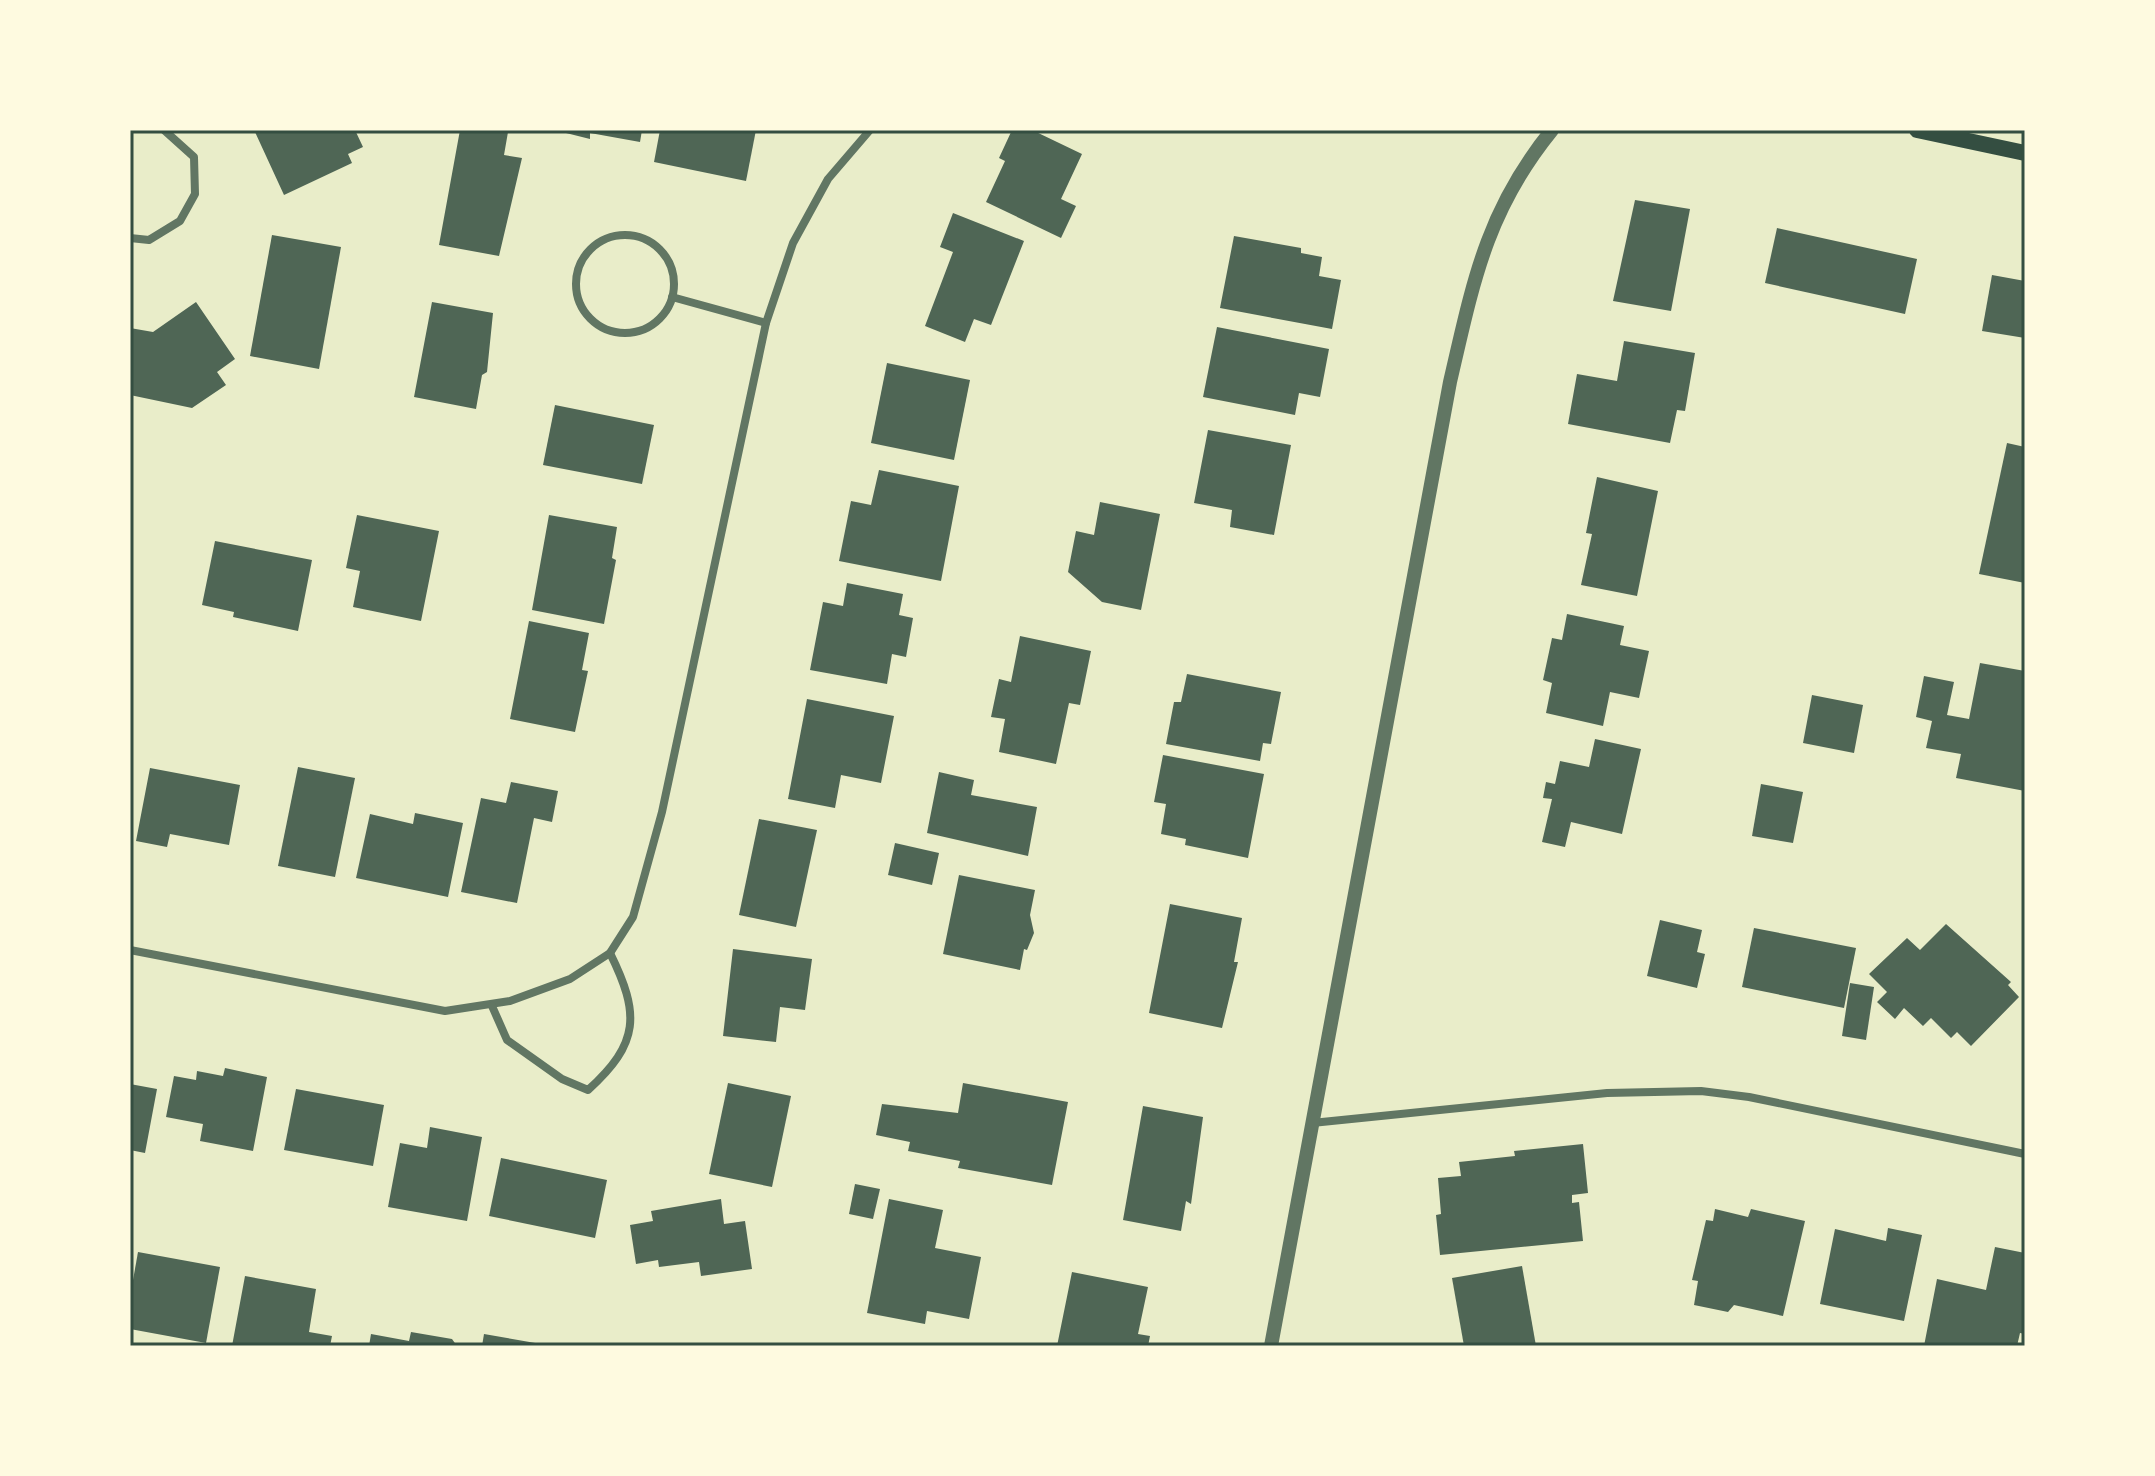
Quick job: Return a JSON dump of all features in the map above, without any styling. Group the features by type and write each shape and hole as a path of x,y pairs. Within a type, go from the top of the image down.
{"main road":[{"path":"1917,130 2025,153"}],"street":[{"path":"130,238 149,240 180,221 195,194 194,157 164,130"},
{"path":"130,950 445,1011 492,1006 570,979 610,953 633,917 662,812 766,323 793,243 828,179 870,130"},
{"path":"1271,1346 1450,382 1485,241 1500,206 1552,130"},
{"path":"621,235 637,236 663,253 674,281 672,297 666,312 654,325 638,332 613,332 591,321 580,307 576,274 593,246 621,235"},
{"path":"672,297 766,323"},
{"path":"492,1006 507,1040 562,1079 588,1090 615,1065 630,1037 629,991 610,953"},
{"path":"1312,1123 1607,1093 1701,1091 1749,1097 2025,1154"}],"building":[{"path":"355,130 363,147 348,154 352,163 284,195 255,132"},
{"path":"460,130 508,132 504,155 522,158 499,256 439,245"},
{"path":"554,130 642,130 640,142 590,133 590,139"},
{"path":"660,130 756,130 746,181 654,162"},
{"path":"1012,130 1032,130 1082,154 1061,199 1076,206 1061,238 986,202 1005,161 999,158"},
{"path":"1635,200 1690,209 1671,311 1613,301"},
{"path":"953,213 1024,241 991,325 974,319 965,342 925,326 953,252 940,247"},
{"path":"1777,228 1917,259 1905,314 1765,283"},
{"path":"272,235 341,247 319,369 250,356"},
{"path":"1234,236 1301,248 1301,253 1322,257 1319,276 1341,280 1332,329 1220,308"},
{"path":"1992,275 2025,281 2025,338 1982,331"},
{"path":"196,302 235,359 217,372 226,385 192,408 130,395 130,328 153,332"},
{"path":"432,302 493,313 487,372 482,375 476,409 414,397"},
{"path":"1217,327 1329,349 1320,397 1299,393 1295,415 1203,397"},
{"path":"1624,341 1695,353 1685,411 1677,410 1670,443 1568,424 1577,374 1617,381"},
{"path":"887,363 970,380 954,460 871,443"},
{"path":"555,405 654,425 642,484 543,465"},
{"path":"1208,430 1291,445 1274,535 1230,527 1232,510 1194,503"},
{"path":"2007,443 2025,447 2025,583 1979,574"},
{"path":"879,470 959,486 941,581 839,561 851,501 871,505"},
{"path":"1597,477 1658,491 1637,596 1581,585 1592,534 1586,533"},
{"path":"1100,502 1160,514 1141,610 1102,602 1068,572 1076,531 1094,535"},
{"path":"357,515 439,531 421,621 353,607 360,571 346,568"},
{"path":"549,515 617,527 612,558 616,560 604,624 532,610"},
{"path":"215,541 312,560 298,631 233,617 234,612 202,605"},
{"path":"847,583 903,594 899,615 913,618 906,657 892,654 887,684 810,670 823,602 843,606"},
{"path":"1567,614 1624,626 1620,645 1649,651 1639,698 1610,692 1603,726 1546,713 1552,683 1543,680 1552,638 1562,640"},
{"path":"529,621 589,633 582,670 588,671 575,732 510,719"},
{"path":"1020,636 1091,651 1080,705 1069,703 1056,764 999,752 1005,719 991,717 999,679 1011,682"},
{"path":"1980,663 2025,671 2025,791 1956,778 1961,754 1926,748 1932,721 1916,717 1924,676 1954,682 1947,715 1969,719"},
{"path":"1187,674 1281,692 1271,744 1263,743 1260,761 1166,744 1174,702 1181,702"},
{"path":"1812,695 1863,705 1854,753 1803,743"},
{"path":"807,699 894,716 881,783 841,775 835,808 788,799"},
{"path":"1595,739 1641,749 1622,834 1571,822 1565,847 1542,842 1552,799 1543,798 1546,782 1555,784 1560,761 1589,767"},
{"path":"1163,755 1264,774 1248,858 1185,845 1186,839 1161,834 1166,804 1154,802"},
{"path":"298,767 355,778 335,877 278,866"},
{"path":"150,768 240,785 229,845 170,834 167,847 136,841"},
{"path":"939,772 974,780 971,795 1037,807 1028,856 927,833"},
{"path":"511,782 558,791 552,822 534,818 517,903 461,892 481,798 506,803"},
{"path":"1761,784 1803,792 1793,843 1752,836"},
{"path":"415,813 463,823 448,897 356,878 370,814 413,824"},
{"path":"759,819 817,830 796,927 739,915"},
{"path":"895,843 939,853 932,885 888,875"},
{"path":"959,875 1035,890 1030,915 1034,933 1027,950 1024,949 1020,970 943,954"},
{"path":"1170,904 1242,918 1234,962 1238,962 1222,1028 1149,1013"},
{"path":"1660,920 1702,930 1697,952 1705,954 1697,988 1647,976"},
{"path":"1946,924 2011,982 2008,985 2019,997 1971,1046 1957,1032 1951,1038 1931,1018 1923,1026 1904,1008 1895,1019 1877,1002 1887,992 1869,974 1907,938 1920,950"},
{"path":"1754,928 1856,948 1844,1008 1742,987"},
{"path":"733,949 812,959 805,1010 780,1007 776,1042 723,1036"},
{"path":"1850,983 1874,987 1866,1040 1842,1036"},
{"path":"225,1068 267,1077 253,1151 200,1141 203,1124 166,1117 174,1076 196,1080 197,1071 223,1076"},
{"path":"728,1083 791,1096 772,1187 709,1174"},
{"path":"963,1083 1068,1102 1052,1185 958,1168 960,1161 908,1151 910,1142 876,1135 882,1104 958,1113"},
{"path":"130,1084 157,1089 145,1153 130,1150"},
{"path":"296,1089 384,1105 373,1166 284,1150"},
{"path":"1143,1106 1203,1117 1191,1204 1186,1201 1181,1231 1123,1220"},
{"path":"430,1127 482,1137 467,1221 388,1207 400,1143 427,1148"},
{"path":"1583,1144 1588,1193 1572,1195 1572,1203 1579,1202 1583,1241 1440,1255 1436,1215 1441,1214 1438,1178 1461,1176 1459,1162 1515,1156 1514,1151"},
{"path":"501,1158 607,1180 595,1238 489,1216"},
{"path":"855,1184 880,1189 873,1219 849,1214"},
{"path":"721,1199 724,1224 745,1221 752,1269 701,1276 699,1262 659,1267 658,1260 636,1264 630,1225 653,1221 651,1211"},
{"path":"889,1199 943,1210 935,1248 981,1257 969,1319 927,1311 925,1324 867,1313"},
{"path":"1715,1209 1748,1217 1751,1209 1805,1221 1783,1316 1734,1305 1728,1312 1694,1305 1698,1281 1692,1280 1706,1220 1713,1221"},
{"path":"1888,1228 1922,1235 1904,1321 1820,1304 1835,1229 1886,1241"},
{"path":"1995,1247 2025,1253 2025,1334 2020,1333 2017,1346 1924,1346 1937,1279 1986,1290"},
{"path":"138,1252 220,1267 206,1343 130,1329 130,1297"},
{"path":"1522,1266 1536,1346 1464,1346 1452,1278"},
{"path":"1072,1272 1148,1287 1138,1334 1150,1336 1148,1346 1057,1346"},
{"path":"245,1276 316,1289 309,1332 332,1336 330,1346 232,1346"},
{"path":"411,1332 452,1339 457,1346 369,1346 371,1334 409,1341"},
{"path":"484,1334 541,1344 541,1346 482,1346"}]}
